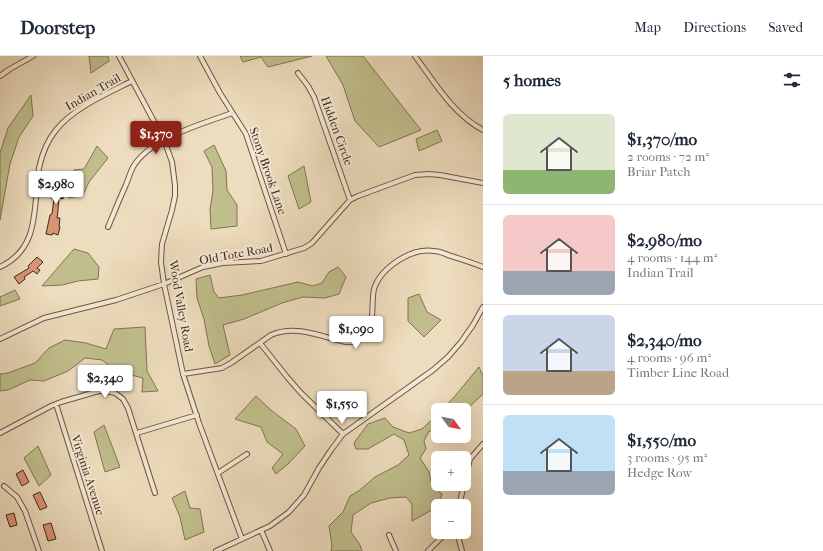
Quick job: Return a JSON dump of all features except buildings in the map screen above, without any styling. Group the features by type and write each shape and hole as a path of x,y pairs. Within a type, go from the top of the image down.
{"street":[{"path":"0,76 33,56"},
{"name":"Wood Valley Road","path":"119,56 164,140 172,162 175,196 162,244 161,262 164,284 183,374 242,538"},
{"name":"Stony Brook Lane","path":"200,56 232,114 242,126 246,134 286,254"},
{"path":"415,56 453,106 465,118 483,130"},
{"name":"Hidden Circle","path":"298,73 314,97 350,200"},
{"name":"Indian Trail","path":"0,267 10,262 18,255 30,236 33,225 41,160 47,144 56,129 76,111 132,81"},
{"path":"108,227 133,167 149,149 164,140 194,127 232,114"},
{"name":"Old Tote Road","path":"0,339 44,318 116,300 164,284 203,267 261,261 304,248 312,243 350,200 415,175 440,175 483,183"},
{"path":"183,374 222,368 270,335 278,332 294,331 348,342 361,339 370,329 374,293 381,276 391,265 411,253 427,250 437,251 483,267"},
{"path":"216,551 280,520 297,504 310,486 319,468 343,434 433,370 448,357 473,325 483,307"},
{"path":"260,342 301,393 343,434"},
{"path":"0,433 61,402 99,392 106,391 115,393 126,403 137,433 155,493"},
{"name":"Virginia Avenue","path":"56,404 102,551"},
{"path":"137,433 197,415"},
{"path":"461,499 470,459 483,444"},
{"path":"218,473 247,454"},
{"path":"4,486 17,497 25,512 39,551"},
{"path":"261,530 270,551"},
{"path":"389,535 396,551"},
{"path":"428,551 440,539"},
{"path":"459,539 462,551"}],"shaded area":[{"path":"89,56 108,56 109,61 91,73"},
{"path":"240,56 312,56 268,67 261,57 243,62"},
{"path":"326,56 363,56 421,130 379,147 355,121 343,85"},
{"path":"31,95 33,116 19,137 10,164 0,220 0,153 8,128"},
{"path":"437,130 442,141 419,151 416,139"},
{"path":"214,145 226,171 227,190 237,205 237,226 211,229 210,209 213,191 212,167 204,151"},
{"path":"97,146 108,158 89,182 83,195 69,198 74,170 84,169"},
{"path":"304,166 311,202 299,209 288,176"},
{"path":"74,249 88,253 99,267 98,279 78,281 62,285 42,286"},
{"path":"338,267 346,277 339,294 325,298 303,297 282,303 244,319 223,325 230,355 215,364 209,346 204,319 197,298 196,279 210,275 214,292 219,298 242,295 298,282 313,286 322,283 329,272"},
{"path":"15,290 20,299 0,306 0,297"},
{"path":"419,294 427,312 441,320 424,337 408,321 408,298"},
{"path":"145,327 147,371 158,391 142,392 143,378 116,371 102,360 85,358 68,371 44,381 30,380 8,390 0,391 0,374 8,373 35,363 49,348 65,340 86,343 106,349 114,329"},
{"path":"479,367 483,376 483,394 471,405 471,403 448,403"},
{"path":"256,396 272,411 296,429 305,446 276,474 272,468 283,454 267,442 261,427 235,419"},
{"path":"385,418 393,427 409,433 422,429 431,421 431,431 429,431 424,441 426,449 420,458 429,472 431,491 438,491 442,494 441,499 431,499 431,511 412,521 412,504 406,497 390,498 371,503 353,515 351,532 360,545 362,551 331,551 332,545 329,526 343,512 350,496 360,490 375,477 398,465 409,455 404,440 394,434 368,449 356,449 354,443 368,424"},
{"path":"104,425 120,467 105,472 94,432"},
{"path":"38,446 51,475 39,486 24,458"},
{"path":"185,491 190,508 200,509 204,532 185,540 180,517 172,498"}]}
